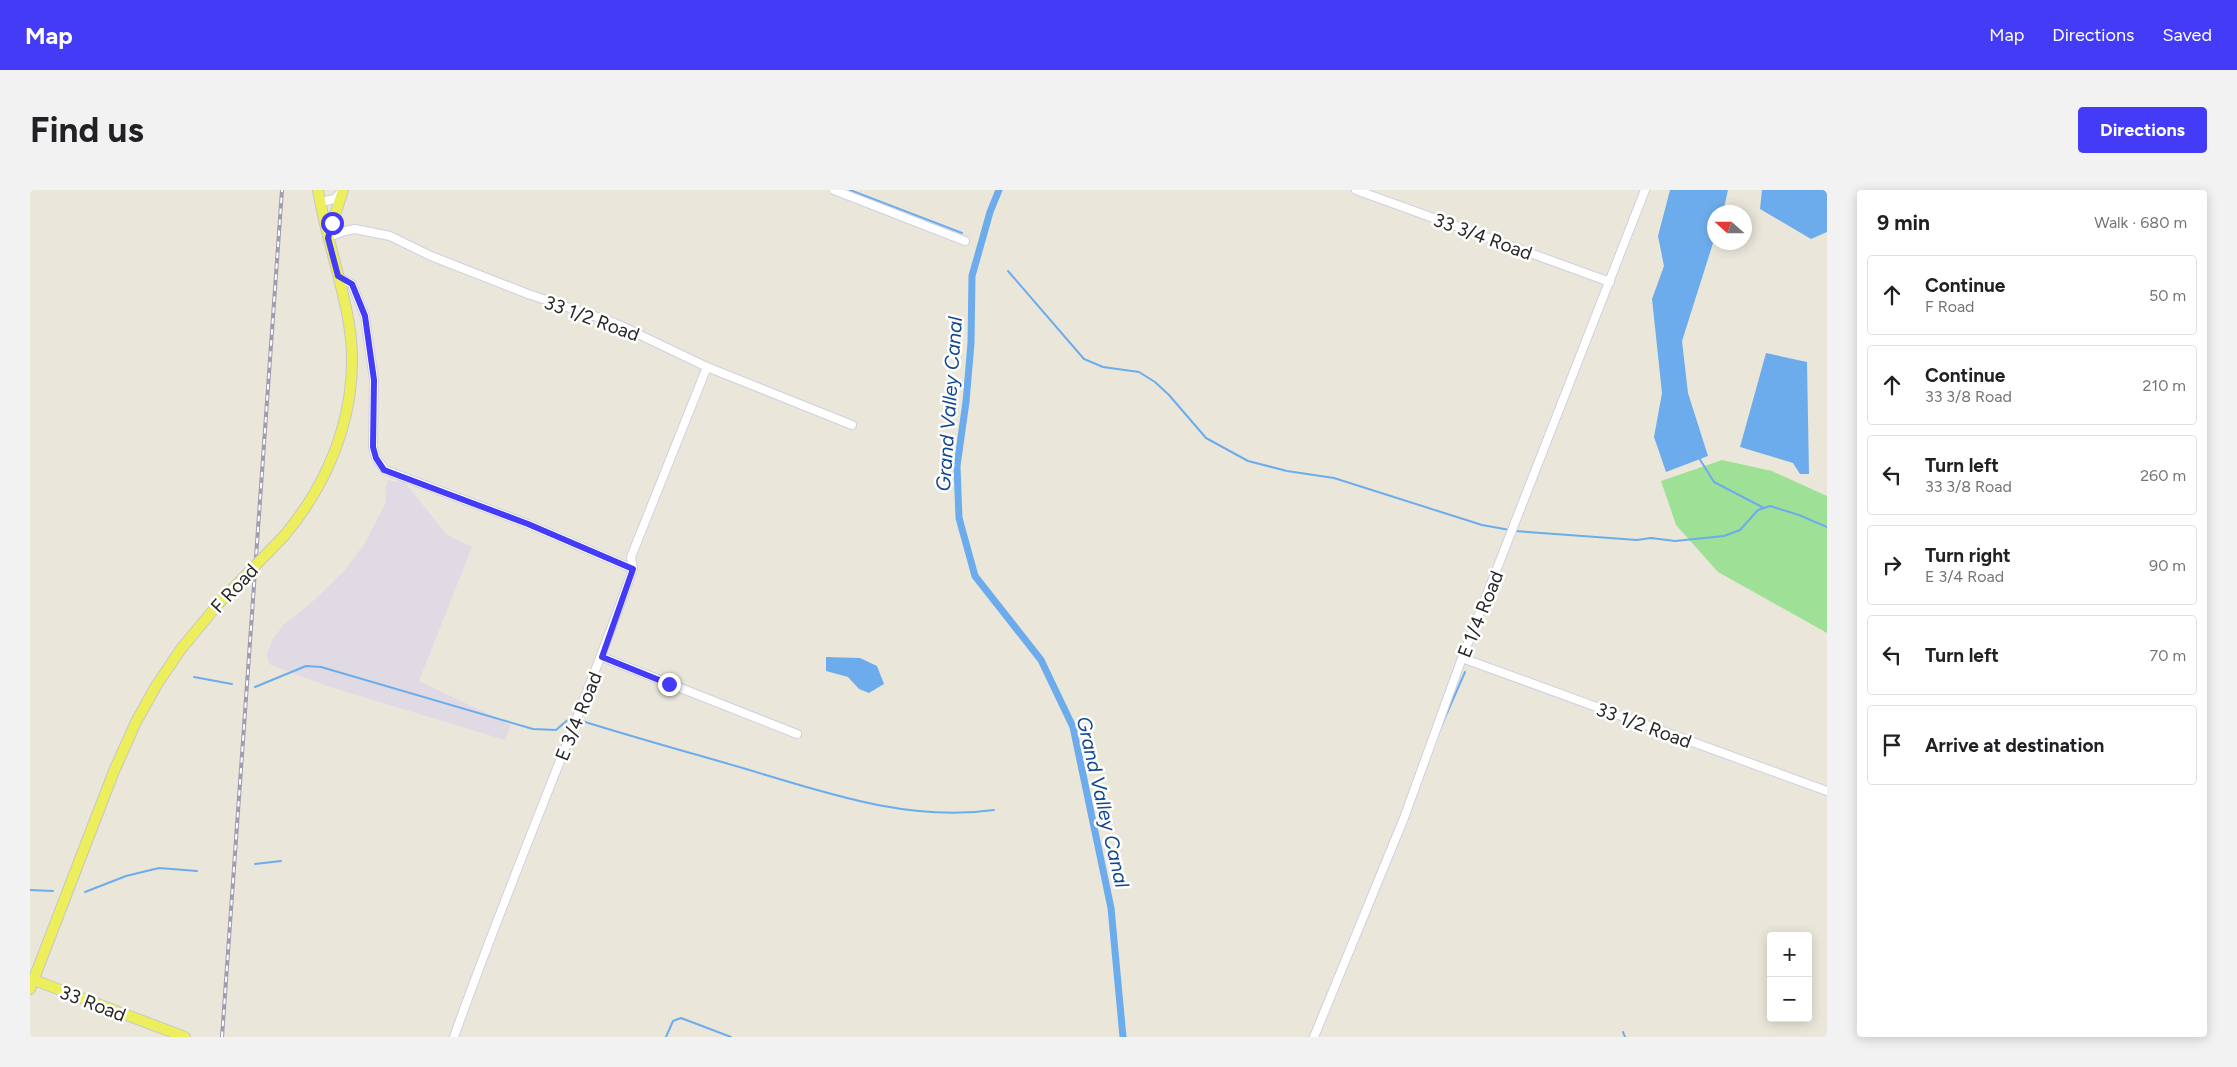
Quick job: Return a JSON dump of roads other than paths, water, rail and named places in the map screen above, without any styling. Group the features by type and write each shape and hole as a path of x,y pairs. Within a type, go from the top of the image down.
{"main road":[{"name":"F Road","path":"31,983 114,771 136,722 156,686 181,649 219,603 284,536 305,509 324,478 341,437 347,413 350,387 351,338 348,314 328,238 318,190"},
{"path":"328,238 343,190"},
{"name":"33 Road","path":"31,983 185,1037"}],"street":[{"path":"320,202 335,199 343,190"},
{"path":"834,190 965,241"},
{"name":"33 3/4 Road","path":"1356,190 1610,282"},
{"name":"E 1/4 Road","path":"1314,1037 1404,818 1462,658 1610,282 1644,190"},
{"name":"33 1/2 Road","path":"328,238 356,229 390,236 431,256 528,294 615,323 707,367 852,425"},
{"path":"338,276 352,284 365,316 374,380 373,447 376,458 384,470 528,524 633,569"},
{"name":"E 3/4 Road","path":"454,1037 479,967 602,657 633,569 631,557 707,367"},
{"path":"602,657 797,734"},
{"name":"33 1/2 Road","path":"1462,658 1827,791"}],"water":[{"path":"1670,190 1728,190 1725,205 1707,205 1707,250 1711,250 1682,341 1688,393 1708,456 1666,472 1654,437 1662,393 1652,299 1664,266 1658,236"},
{"path":"1762,190 1827,190 1827,232 1811,239 1760,209"},
{"path":"1766,353 1807,362 1809,474 1800,474 1793,463 1740,447"},
{"path":"826,657 860,658 877,666 884,684 869,693 859,689 848,677 826,671"}],"waterway":[{"path":"850,190 962,233"},
{"name":"Grand Valley Canal","path":"999,190 990,212 972,276 971,343 966,402 957,466 959,518 975,576 1041,660 1073,727 1111,908 1123,1037"},
{"path":"1008,271 1084,359 1103,367 1139,372 1155,382 1169,395 1206,438 1248,461 1287,471 1334,478 1482,525 1510,530"},
{"path":"1699,458 1714,482 1764,508"},
{"path":"1515,531 1675,541 1724,536 1740,530 1758,510 1770,506 1799,515 1827,527"},
{"path":"255,687 306,666 321,667 533,729 556,730 571,717"},
{"path":"1440,729 1465,672"},
{"path":"194,677 232,684"},
{"path":"582,721 837,796 868,803 899,809 931,812 962,813 994,810"},
{"path":"255,864 281,861"},
{"path":"85,892 126,876 159,868 197,871"},
{"path":"30,890 53,891"},
{"path":"666,1037 673,1021 681,1018 731,1037"},
{"path":"1623,1032 1625,1037"}],"railway":[{"path":"222,1037 282,190"}]}
